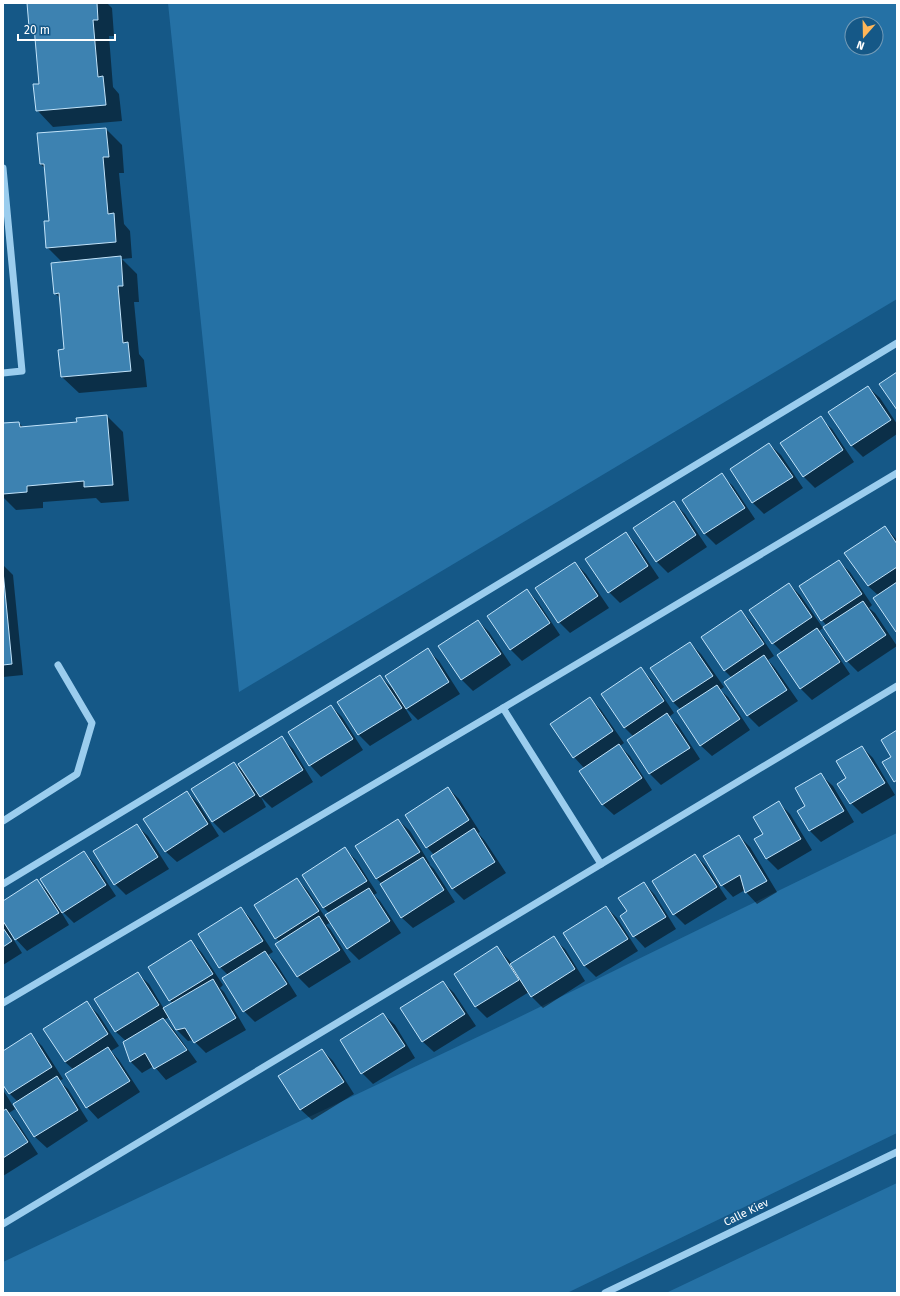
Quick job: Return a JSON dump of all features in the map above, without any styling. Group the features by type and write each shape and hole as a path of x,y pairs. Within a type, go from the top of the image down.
{"street":[{"path":"3,168 22,371 3,373"},
{"path":"3,884 897,343"},
{"path":"3,1003 503,708 897,473"},
{"path":"3,820 77,774 92,723 58,665"},
{"path":"3,1224 897,686"},
{"path":"503,708 601,864"},
{"name":"Calle Kiev","path":"605,1293 897,1152"}],"shaded area":[{"path":"168,3 897,3 897,299 239,692"},
{"path":"897,833 897,1133 567,1293 3,1293 3,1262 505,1024"},
{"path":"897,1183 897,1293 666,1293"}],"building":[{"path":"27,3 97,3 98,20 93,20 98,77 103,76 106,105 36,111 33,84 39,84 34,27 29,27"},
{"path":"106,128 109,157 103,157 108,214 114,213 116,242 46,248 44,221 49,221 44,164 40,164 37,133"},
{"path":"121,256 123,286 118,286 123,343 128,342 131,371 61,377 58,350 64,349 59,293 54,294 51,263"},
{"path":"897,372 897,410 879,384"},
{"path":"868,386 891,420 851,446 828,412"},
{"path":"107,415 113,485 84,487 84,481 27,486 27,492 3,494 3,423 19,422 20,427 77,422 76,418"},
{"path":"821,416 843,450 803,477 780,443"},
{"path":"769,443 793,477 752,503 730,469"},
{"path":"722,473 745,508 704,534 682,500"},
{"path":"674,501 696,535 656,562 633,528"},
{"path":"885,526 897,544 897,567 868,586 844,553"},
{"path":"626,532 648,566 608,593 585,559"},
{"path":"839,560 862,594 821,621 799,586"},
{"path":"575,562 598,596 558,623 535,588"},
{"path":"3,571 12,664 3,665"},
{"path":"897,582 897,632 896,632 873,598"},
{"path":"789,583 812,617 772,644 749,610"},
{"path":"527,589 550,623 510,650 487,616"},
{"path":"863,601 886,635 846,662 823,627"},
{"path":"741,610 764,644 724,671 701,637"},
{"path":"478,620 501,654 461,680 438,646"},
{"path":"817,628 840,662 800,689 777,655"},
{"path":"690,642 713,676 673,702 650,668"},
{"path":"428,648 449,682 406,709 385,676"},
{"path":"764,655 787,690 747,716 724,682"},
{"path":"641,667 664,701 624,728 601,694"},
{"path":"380,675 402,708 358,735 337,702"},
{"path":"717,685 740,719 700,746 677,711"},
{"path":"590,697 613,731 573,758 550,724"},
{"path":"331,705 353,739 309,766 288,732"},
{"path":"667,713 690,748 649,774 627,740"},
{"path":"897,730 897,780 894,782 882,762 891,757 881,740"},
{"path":"282,736 303,770 260,797 238,764"},
{"path":"619,744 642,778 602,805 579,771"},
{"path":"862,746 885,783 850,804 837,784 846,778 836,761"},
{"path":"234,762 255,795 212,822 191,789"},
{"path":"821,773 844,811 809,831 797,811 805,806 795,788"},
{"path":"448,787 469,820 426,848 405,815"},
{"path":"187,791 208,824 165,852 143,819"},
{"path":"779,801 801,839 766,859 754,839 763,834 753,817"},
{"path":"398,819 420,852 376,879 355,846"},
{"path":"137,824 158,857 114,885 93,851"},
{"path":"474,828 495,862 452,889 431,856"},
{"path":"739,835 767,881 745,893 740,875 721,886 703,856"},
{"path":"345,847 367,881 323,908 302,875"},
{"path":"84,851 106,885 62,913 40,879"},
{"path":"695,854 717,887 673,915 652,881"},
{"path":"423,857 444,890 401,918 380,884"},
{"path":"297,878 319,911 275,939 254,905"},
{"path":"37,879 59,913 15,940 3,921 3,901"},
{"path":"644,882 666,917 633,937 620,916 627,911 618,898"},
{"path":"369,888 390,921 347,949 325,915"},
{"path":"606,906 628,939 584,966 563,933"},
{"path":"241,907 263,941 219,968 198,934"},
{"path":"319,916 340,950 297,977 275,944"},
{"path":"3,928 12,941 3,947"},
{"path":"554,936 575,969 531,997 510,964"},
{"path":"191,940 213,974 169,1001 148,967"},
{"path":"497,946 519,980 475,1007 454,974"},
{"path":"265,951 287,984 243,1012 222,978"},
{"path":"138,972 159,1005 115,1032 94,999"},
{"path":"213,979 236,1018 194,1043 185,1028 176,1030 163,1008"},
{"path":"443,981 465,1014 422,1042 400,1008"},
{"path":"87,1001 108,1034 65,1062 43,1029"},
{"path":"383,1013 405,1046 361,1074 340,1040"},
{"path":"163,1018 187,1050 154,1069 145,1053 130,1062 123,1042"},
{"path":"31,1033 52,1067 9,1094 3,1085 3,1051"},
{"path":"108,1047 130,1081 86,1108 65,1074"},
{"path":"322,1049 344,1082 300,1110 278,1076"},
{"path":"57,1076 78,1110 34,1137 13,1104"},
{"path":"6,1109 28,1142 3,1158 3,1111"}]}
